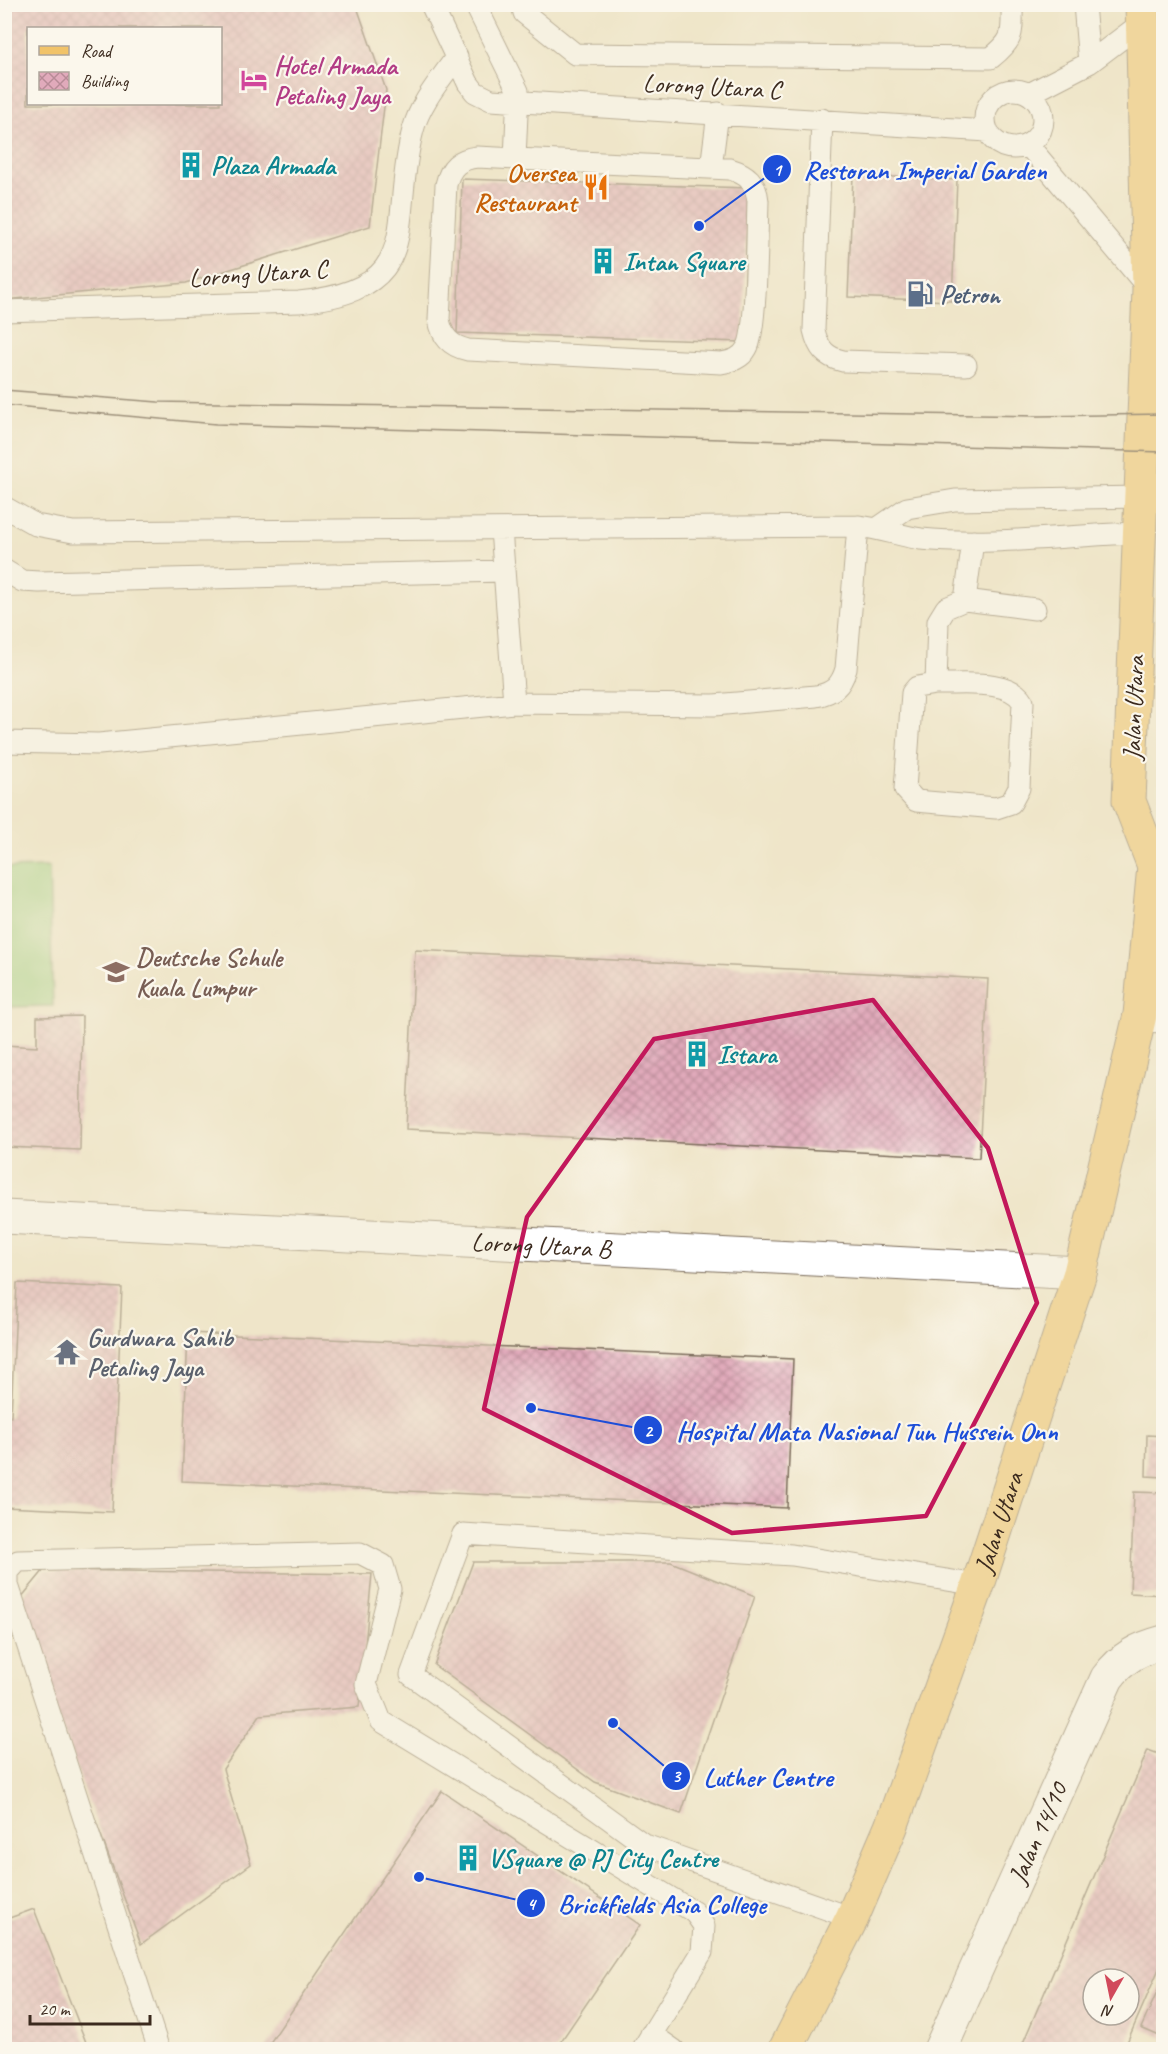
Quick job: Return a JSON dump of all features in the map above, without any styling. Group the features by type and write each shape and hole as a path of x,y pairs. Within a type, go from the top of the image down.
{"main road":[{"name":"Jalan Utara","path":"786,2049 852,1918 891,1827 978,1585 1080,1273 1152,1015 1159,855 1130,801 1149,289 1142,14"}],"street":[{"name":"Lorong Utara B","path":"4,1217 1080,1273"},
{"name":"Jalan 14/10","path":"940,2049 1107,1678 1120,1661 1140,1648 1164,1642"}],"lane":[{"name":"Lorong Utara C","path":"431,4 468,83 475,92 491,100 518,96 718,113 988,131"},
{"path":"475,4 518,96 515,159"},
{"path":"522,4 524,13 575,54 991,58 1007,46 1012,32 1012,4"},
{"path":"1084,4 1089,63"},
{"path":"1029,94 1089,63 1142,14"},
{"name":"Lorong Utara C","path":"4,311 299,302 331,299 362,288 383,273 397,247 408,152 414,127 422,106 457,56"},
{"path":"1011,90 1029,94 1036,99 1043,115 1041,132 1028,145 1019,148 1001,145 988,131 985,114 995,98 1011,90"},
{"path":"711,168 718,113"},
{"path":"822,119 814,330 822,352 843,361 966,365"},
{"path":"1028,145 1149,289"},
{"path":"465,158 515,159 711,168 741,172 757,189 752,335 742,356 732,362 721,363 468,351 456,347 447,340 441,331 439,319 448,174 455,164 465,158"},
{"path":"868,527 907,508 955,500 1141,497"},
{"path":"4,507 36,525 74,532 868,527 919,538 973,541 1139,533"},
{"path":"4,742 99,744 514,703 714,705 827,694 843,680 846,669 868,527"},
{"path":"501,530 514,703"},
{"path":"965,600 973,541"},
{"path":"4,570 22,581 39,582 504,571"},
{"path":"936,684 938,621 946,608 965,600 1035,609"},
{"path":"936,684 1004,686 1019,694 1023,702 1019,788 1011,803 996,808 916,801 905,789 912,693 917,687 936,684"},
{"path":"852,1918 645,1845 411,1675 463,1534 792,1555 978,1585"},
{"path":"159,2049 8,1585 8,1572 18,1561 360,1553 383,1565 390,1589 366,1683 381,1721 694,1912 704,1926 702,1952 647,2042 674,2049"}],"highlighted area":[{"path":"873,1000 988,1148 1037,1303 926,1516 732,1533 484,1409 527,1217 654,1039"}],"green space":[{"path":"49,867 53,1006 5,1007 5,868"}],"building":[{"name":"Plaza Armada","path":"4,4 356,4 386,90 370,226 186,283 4,300"},
{"path":"933,4 994,4 995,9 933,6"},
{"path":"853,175 957,180 952,301 848,297"},
{"name":"Intan Square","path":"462,179 748,188 743,342 457,333"},
{"name":"Istara","path":"415,950 988,979 979,1158 406,1129"},
{"path":"82,1016 80,1150 4,1147 4,1045 37,1047 37,1017"},
{"name":"Gurdwara Sahib Petaling Jaya","path":"17,1283 122,1288 112,1512 4,1507 4,1416 11,1417"},
{"path":"188,1333 793,1359 787,1508 182,1481"},
{"path":"1147,1435 1164,1436 1164,1477 1146,1476"},
{"path":"1134,1492 1164,1493 1164,1595 1130,1593"},
{"path":"473,1562 671,1562 755,1596 681,1814 595,1782 434,1665"},
{"path":"44,1570 372,1574 359,1707 260,1715 223,1769 251,1864 141,1944 16,1604"},
{"path":"1148,1750 1164,1756 1164,1957 1141,2010 1141,1967 1081,1967 1081,2027 1134,2027 1125,2047 1020,2050"},
{"name":"VSquare @ PJ City Centre","path":"442,1791 640,1925 555,2050 265,2050"},
{"path":"34,1909 89,2050 4,2050 4,1920"},
{"path":"1164,1977 1164,2038 1141,2028"}],"tram line":[{"path":"4,390 158,402 1038,416 1164,414"},
{"path":"4,405 216,424 1164,452"}],"place":[{"name":"Hotel Armada Petaling Jaya","path":"254,80"},
{"name":"Plaza Armada","path":"191,165"},
{"name":"Oversea Restaurant","path":"596,187"},
{"name":"Restoran Imperial Garden","path":"699,226"},
{"name":"Intan Square","path":"603,261"},
{"name":"Petron","path":"920,294"},
{"name":"Deutsche Schule Kuala Lumpur","path":"116,972"},
{"name":"Istara","path":"697,1054"},
{"name":"Gurdwara Sahib Petaling Jaya","path":"67,1352"},
{"name":"Hospital Mata Nasional Tun Hussein Onn","path":"531,1408"},
{"name":"Luther Centre","path":"613,1723"},
{"name":"VSquare @ PJ City Centre","path":"468,1858"},
{"name":"Brickfields Asia College","path":"419,1877"}]}
